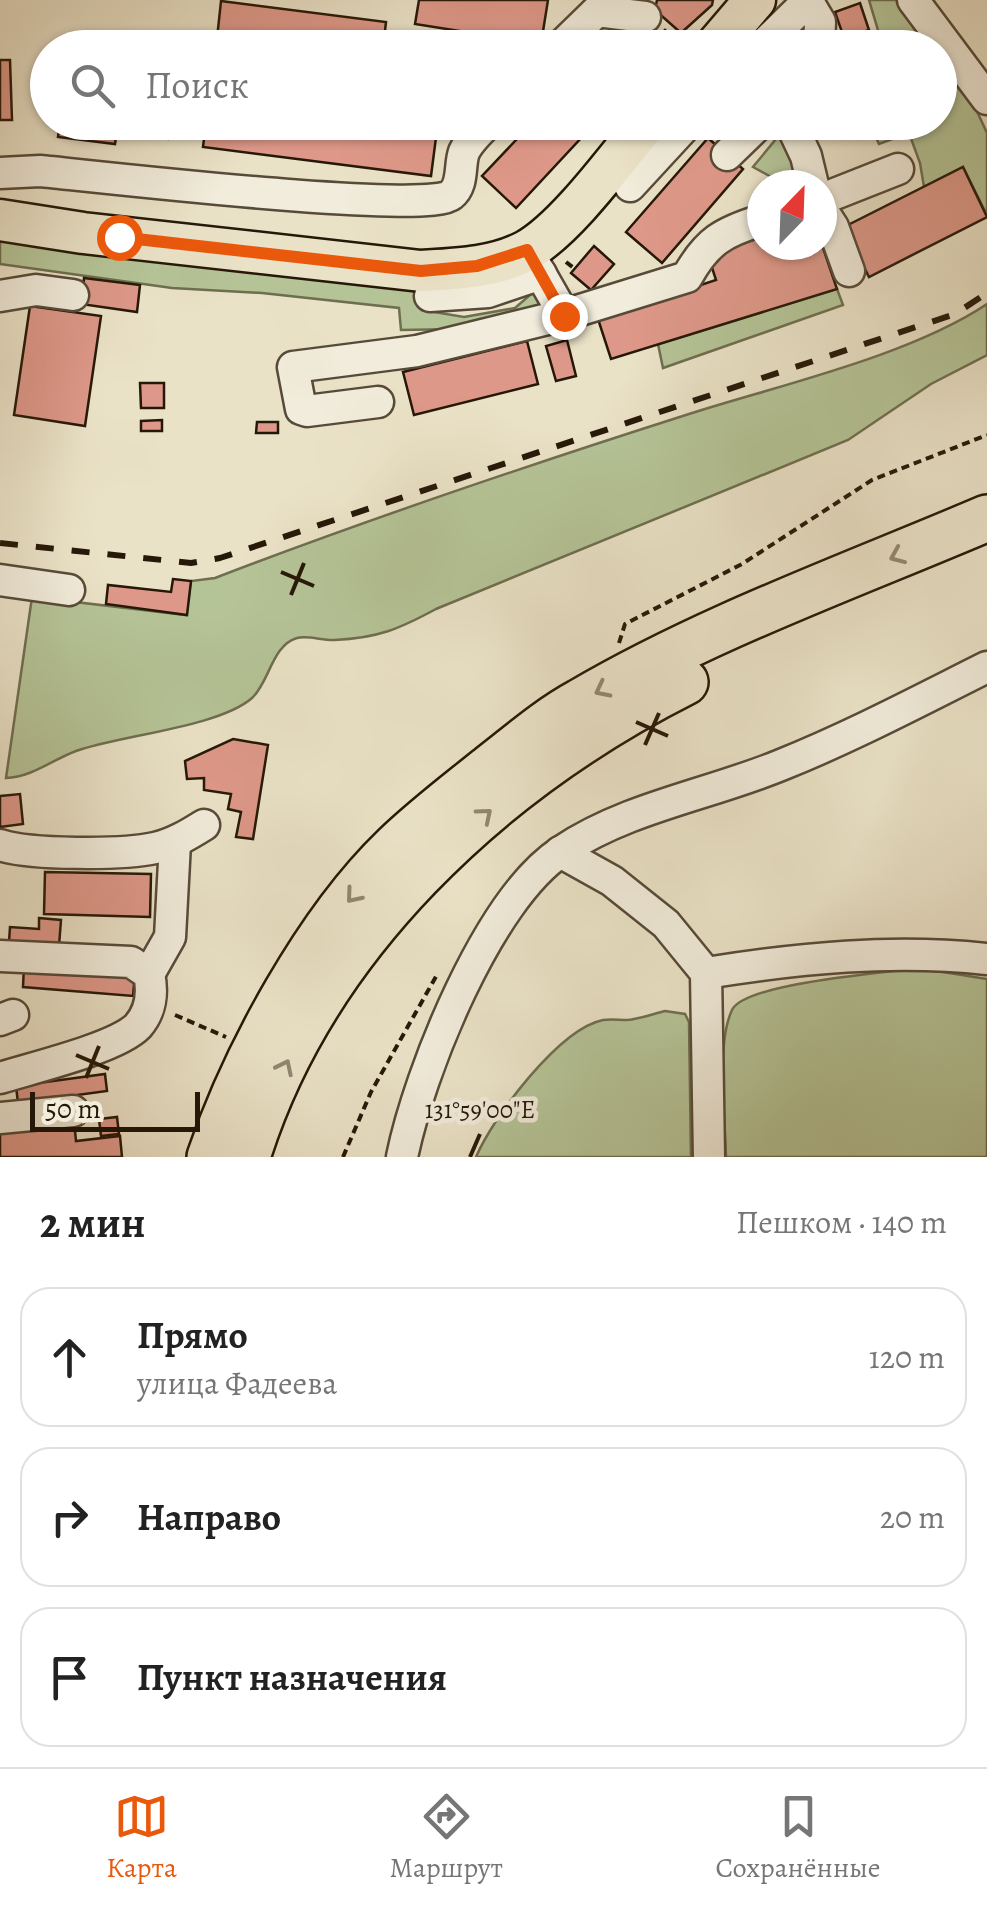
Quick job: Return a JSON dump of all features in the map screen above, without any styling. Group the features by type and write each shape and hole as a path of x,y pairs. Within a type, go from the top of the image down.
{"highway":[{"path":"210,1157 258,1050 302,966 341,910 394,847 471,783 578,702 682,649 987,518"},
{"path":"247,1157 286,1062 366,936 415,878 543,766 650,700 717,665 987,550"}],"main road":[{"path":"729,30 755,0"},
{"path":"0,220 421,271 534,262 632,140"}],"street":[{"path":"913,0 937,30"},
{"path":"778,30 807,1 820,22 820,30"},
{"path":"578,30 597,11 644,17"},
{"path":"957,54 984,87"},
{"path":"0,173 40,171 373,201 439,200 451,195 459,183 464,151 473,140"},
{"path":"630,186 673,140"},
{"path":"727,155 743,140"},
{"path":"798,140 809,170"},
{"path":"837,193 898,169"},
{"path":"378,402 300,409 293,367 417,351 564,316 687,277 699,255 724,232 747,225"},
{"path":"837,238 849,271"},
{"path":"430,296 488,292 534,262 564,316"},
{"path":"0,298 36,290 73,295"},
{"path":"0,580 69,590"},
{"path":"402,1157 407,1132 451,1010 488,940 535,874 560,852 627,816 780,765 987,666"},
{"path":"0,845 43,851 151,849 175,842 204,825"},
{"path":"148,974 170,937 175,842"},
{"path":"560,852 612,880 666,924 706,973 709,1157"},
{"path":"706,973 777,962 867,955 925,953 987,959"},
{"path":"0,956 131,962 148,974 151,986 149,1004 140,1024 129,1033 107,1044 0,1078"},
{"path":"0,1118 74,1111"}],"path":[{"path":"616,652 624,624 742,564 872,480 987,434"},
{"path":"343,1157 370,1092 443,965"},
{"path":"174,1015 226,1037"}],"green space":[{"path":"869,0 901,0 923,30 878,30"},
{"path":"957,77 987,133 987,215 963,167 924,187 912,140 957,140"},
{"path":"775,140 785,140 794,159 793,170 753,167"},
{"path":"0,235 425,282 422,310 464,317 515,308 546,281 556,302 457,329 401,330 399,308 172,288 0,264"},
{"path":"837,289 843,305 663,368 658,344"},
{"path":"987,304 987,355 931,384 848,440 388,631 350,639 297,638 276,656 252,698 237,708 194,723 95,745 6,778 32,597 186,615 191,581 215,578 510,472 882,354"},
{"path":"918,968 987,979 987,1157 726,1157 723,1061 732,1010 742,1001 788,986"},
{"path":"665,1011 685,1014 689,1022 691,1157 476,1157 512,1098 567,1040 603,1020 632,1019"}],"building":[{"path":"419,0 548,0 543,30 453,30 415,24"},
{"path":"657,0 713,0 684,30 678,30 655,10"},
{"path":"221,1 386,22 385,30 218,30"},
{"path":"860,3 869,30 841,30 835,12"},
{"path":"0,60 10,60 12,120 0,120"},
{"path":"82,140 116,140 115,144"},
{"path":"204,140 436,140 431,176 203,147"},
{"path":"516,140 579,140 516,208 482,176"},
{"path":"706,140 743,169 662,263 626,232"},
{"path":"963,167 987,217 869,277 844,227"},
{"path":"747,242 747,260 827,260 837,289 611,359 598,319 716,280 708,255"},
{"path":"594,246 614,264 591,290 571,273"},
{"path":"84,278 140,285 137,312 81,304"},
{"path":"30,306 101,316 85,426 14,415"},
{"path":"567,340 576,376 556,381 546,346"},
{"path":"527,341 538,384 414,415 403,372"},
{"path":"140,383 164,383 164,408 141,408"},
{"path":"162,420 162,431 141,431 141,421"},
{"path":"257,422 278,422 278,433 256,433"},
{"path":"173,579 191,581 187,615 106,604 108,585 171,592"},
{"path":"233,739 268,745 253,839 236,837 241,812 228,809 231,794 204,790 204,778 187,779 185,761"},
{"path":"20,794 23,824 0,827 0,796"},
{"path":"45,872 151,874 150,917 44,914"},
{"path":"39,918 61,920 59,946 9,942 10,927 39,929"},
{"path":"24,965 135,973 133,996 23,987"},
{"path":"105,1074 107,1091 18,1103 16,1086"},
{"path":"117,1117 119,1134 101,1136 99,1119"},
{"path":"74,1120 76,1141 120,1136 122,1157 0,1157 0,1128"}],"railway":[{"path":"0,543 191,563 220,558 955,314 987,293"}],"route":[{"path":"119,237 421,271 477,266 527,250 564,316"}]}
